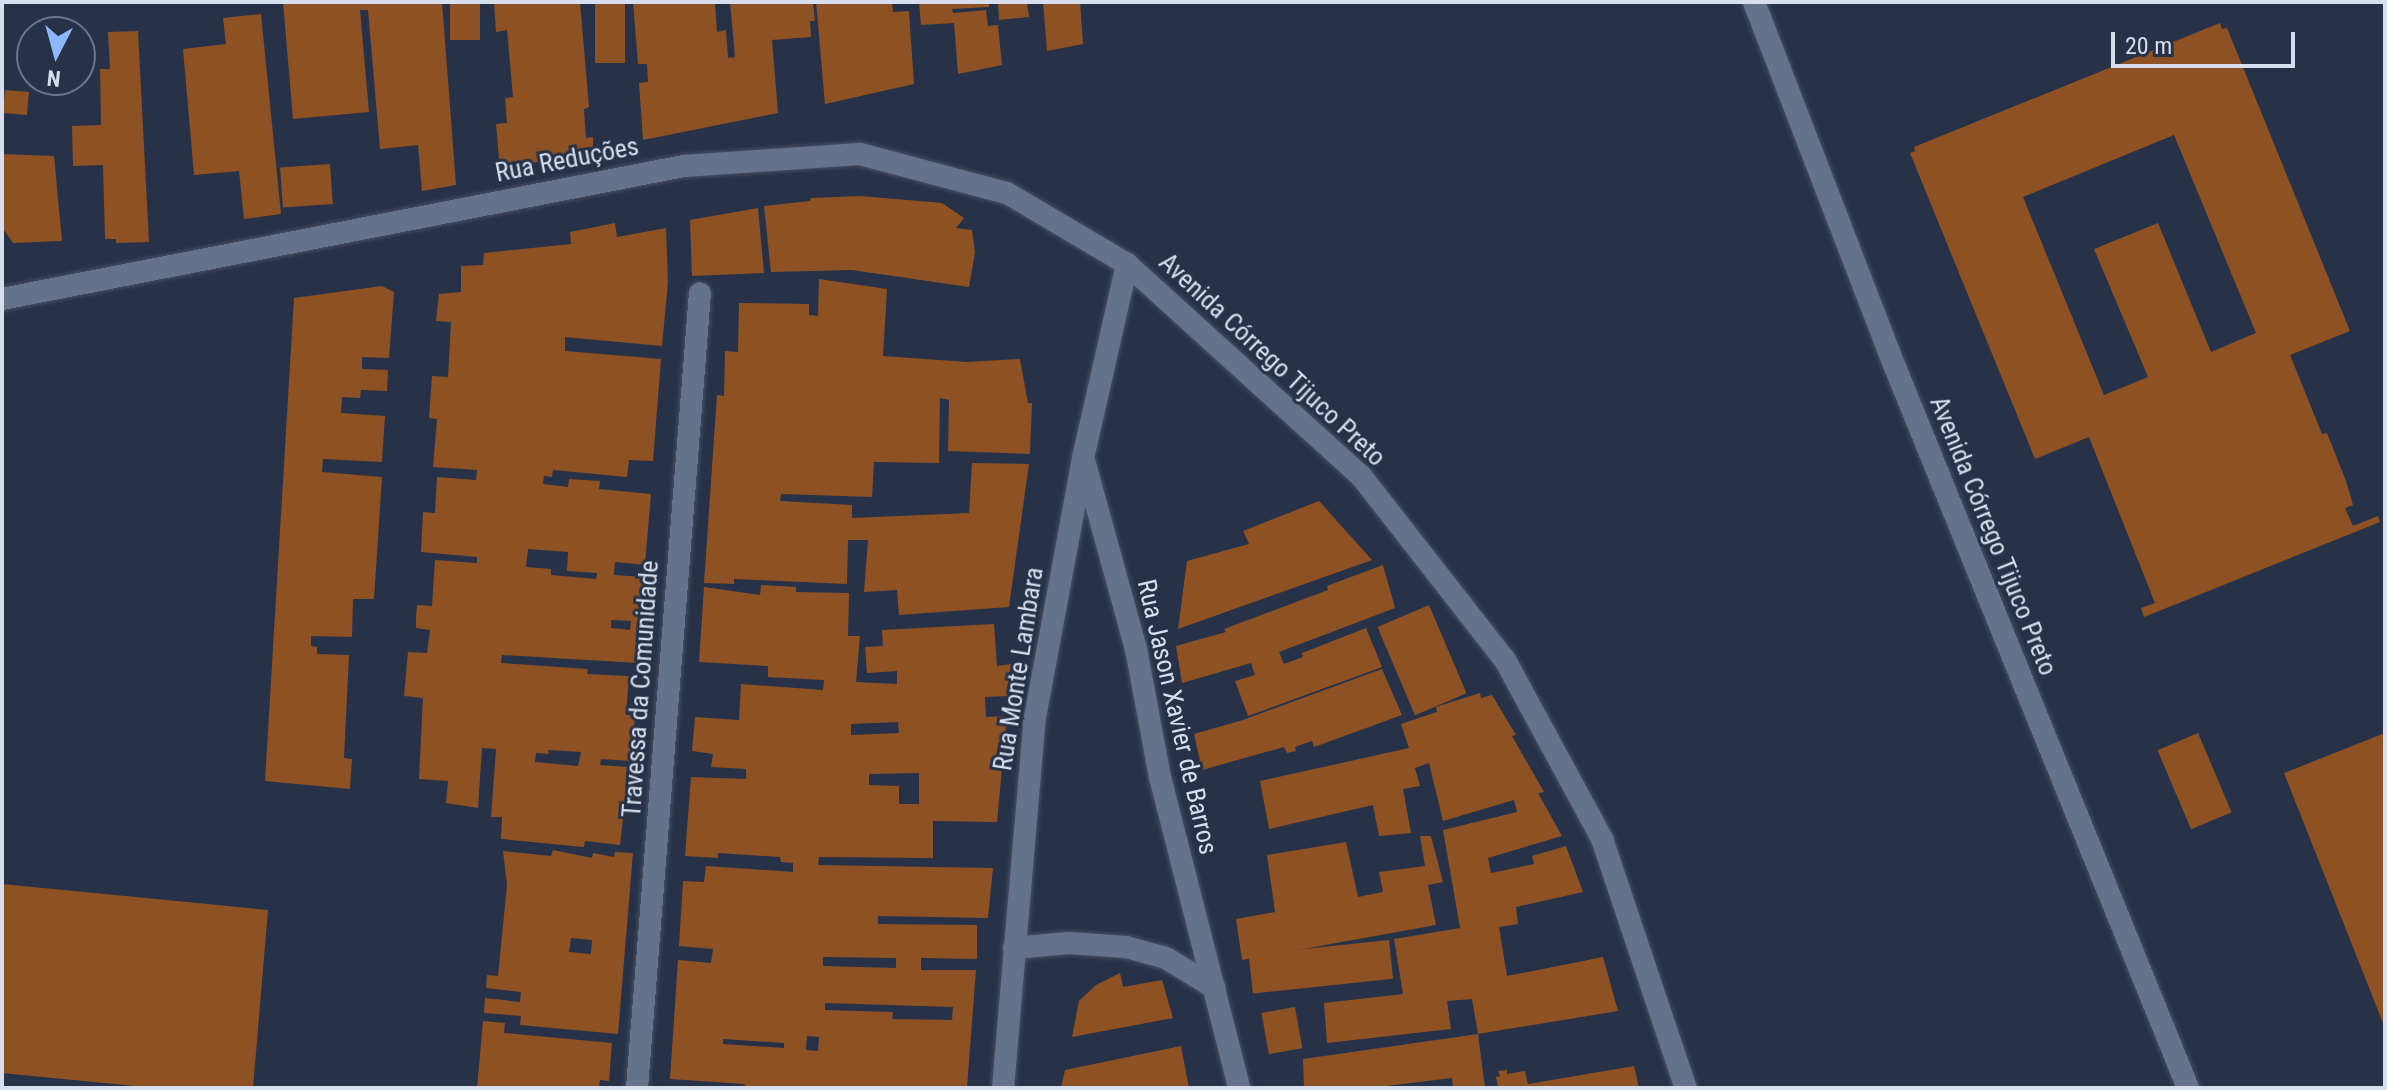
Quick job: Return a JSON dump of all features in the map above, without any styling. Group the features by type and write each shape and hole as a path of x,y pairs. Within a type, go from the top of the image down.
{"street":[{"name":"Avenida Córrego Tijuco Preto","path":"1754,2 1900,381 2188,1088"},
{"name":"Rua Reduções","path":"2,299 684,166 860,154 1007,193 1127,264"},
{"name":"Avenida Córrego Tijuco Preto","path":"1127,264 1361,476 1505,660 1602,839 1686,1088"},
{"name":"Rua Monte Lambara","path":"1003,1088 1034,723 1083,458 1127,264"},
{"name":"Travessa da Comunidade","path":"637,1088 700,293"},
{"name":"Rua Jason Xavier de Barros","path":"1083,458 1136,649 1160,777 1239,1088"},
{"path":"1014,948 1069,943 1126,947 1166,958 1215,988"}],"building":[{"path":"283,2 442,2 456,185 422,191 418,145 380,149 368,10 360,10 369,112 293,119"},
{"path":"450,2 480,2 480,40 450,40"},
{"path":"494,2 580,2 589,107 584,109 586,138 593,137 593,150 500,170 496,124 507,123 505,98 513,97 507,30 496,32"},
{"path":"595,2 625,2 625,63 595,63"},
{"path":"633,2 715,2 717,32 726,30 728,58 735,57 730,2 813,2 815,21 810,21 811,37 772,40 778,113 643,140 639,83 648,82 647,64 638,64"},
{"path":"816,2 892,2 893,12 909,11 914,84 825,104"},
{"path":"919,2 989,2 989,7 952,9 953,13 986,10 988,26 998,25 1002,65 958,74 954,23 921,25"},
{"path":"998,2 1027,2 1029,17 999,20"},
{"path":"1043,2 1080,2 1083,44 1047,51"},
{"path":"261,14 281,214 244,219 239,171 194,175 183,49 226,44 223,18"},
{"path":"2220,23 2222,29 2227,28 2350,331 2290,355 2322,434 2327,433 2346,481 2353,505 2345,508 2353,526 2378,516 2380,522 2144,617 2141,608 2155,603 2089,437 2035,459 1910,153 1915,151 1914,147","holes":["2174,135 2256,333 2211,352 2158,223 2094,249 2148,377 2104,395 2023,197"]},
{"path":"138,31 149,242 116,243 116,239 105,239 103,165 73,166 72,126 101,125 100,69 110,69 108,32"},
{"path":"5,90 16,91 16,96 29,96 27,115 3,113"},
{"path":"2,154 54,156 62,241 13,243 2,227"},
{"path":"330,164 333,204 283,207 280,167"},
{"path":"860,196 942,203 964,218 956,228 972,230 975,252 969,287 852,270 771,272 764,206 810,201 811,198"},
{"path":"758,208 764,273 692,276 690,220"},
{"path":"615,223 617,237 666,228 668,282 662,346 565,337 565,351 661,359 653,461 629,460 627,477 553,470 552,477 544,476 543,484 568,487 569,479 600,481 599,489 651,494 645,565 615,562 614,575 644,577 638,663 502,655 501,663 588,669 587,674 629,676 626,715 635,715 632,761 601,759 600,765 629,767 620,845 585,841 584,847 501,839 502,817 491,817 496,749 482,748 478,808 446,803 448,781 419,779 423,698 404,696 408,652 427,653 430,630 416,628 417,605 432,606 435,560 477,563 477,557 421,552 423,512 435,513 437,477 476,480 477,470 433,467 437,419 429,418 432,376 448,377 451,322 436,321 439,294 461,292 461,266 483,265 484,253 571,244 570,232","holes":["528,549 568,552 567,571 597,573 596,579 551,575 551,569 526,567","611,620 631,621 630,630 611,628","548,750 581,752 578,766 535,762 536,753 549,754"]},
{"path":"819,279 887,289 883,356 967,362 1020,359 1028,403 1032,403 1030,454 948,451 949,400 940,398 939,463 874,462 872,497 781,494 780,501 852,505 852,518 969,513 972,463 1029,464 1009,607 899,615 897,590 864,592 868,540 848,540 847,584 734,579 734,584 704,583 717,395 724,396 725,351 738,352 739,303 809,304 809,315 818,316"},
{"path":"382,286 394,292 389,358 362,357 362,369 388,370 387,391 361,390 360,398 342,397 341,413 385,416 382,462 323,459 322,472 382,477 374,599 353,599 352,637 311,636 311,646 317,647 317,654 349,655 344,758 352,759 350,789 265,781 294,298"},
{"path":"1319,501 1372,560 1178,629 1187,561 1249,544 1243,531"},
{"path":"1383,565 1395,608 1279,652 1284,664 1303,657 1302,653 1366,628 1382,667 1248,716 1235,681 1255,675 1251,663 1182,683 1176,646 1226,632 1224,629 1328,590 1327,586"},
{"path":"761,585 796,587 796,592 849,593 848,636 860,636 856,682 897,684 897,671 867,673 865,647 883,646 882,630 994,624 997,666 1011,664 1009,696 985,697 986,717 1007,716 997,822 933,821 933,858 819,857 818,865 993,868 988,918 878,916 878,924 977,925 977,959 921,958 921,970 976,970 967,1088 744,1088 745,1084 670,1079 678,960 711,963 713,949 679,946 683,881 704,882 706,866 793,872 793,863 781,862 780,857 718,853 718,858 685,856 691,777 746,779 746,769 711,767 713,754 692,751 695,717 739,720 741,684 823,690 824,680 768,677 768,666 699,662 704,587 760,595","holes":["898,722 899,733 851,735 851,724","919,773 919,804 899,804 899,786 869,785 869,774","823,957 896,958 896,968 823,966","825,1003 953,1007 952,1020 892,1019 893,1012 825,1010","807,1036 819,1037 818,1051 806,1050","723,1039 784,1043 784,1048 723,1044"]},
{"path":"1429,605 1467,693 1415,715 1377,627"},
{"path":"1382,669 1402,715 1314,747 1312,741 1295,747 1296,751 1287,753 1284,747 1202,770 1194,734 1243,720"},
{"path":"1480,693 1481,698 1492,695 1516,735 1512,736 1544,792 1538,793 1562,836 1488,858 1491,873 1534,864 1532,856 1566,846 1583,892 1516,907 1518,924 1499,927 1507,976 1603,957 1618,1011 1478,1034 1472,999 1447,1001 1451,1029 1327,1043 1324,1003 1403,994 1394,939 1460,928 1443,830 1517,812 1514,800 1443,821 1429,763 1415,768 1420,786 1403,789 1411,833 1379,836 1373,805 1269,829 1260,781 1409,748 1401,724 1437,712 1436,707"},
{"path":"2198,733 2232,812 2191,829 2157,750"},
{"path":"2385,733 2385,1028 2284,773"},
{"path":"1420,836 1431,836 1443,882 1428,885 1436,925 1242,960 1236,919 1275,912 1267,855 1346,842 1358,897 1383,892 1379,872 1425,866"},
{"path":"553,850 592,858 593,853 614,857 615,852 633,853 618,1034 520,1025 521,1016 484,1013 485,998 520,1002 521,992 486,988 487,975 498,976 507,885 503,851 551,856","holes":["571,938 592,940 591,954 569,952"]},
{"path":"2,884 268,910 253,1088 155,1088 2,1073"},
{"path":"1389,940 1393,979 1253,994 1249,955"},
{"path":"1120,973 1123,987 1162,980 1173,1018 1072,1037 1079,1001 1096,985"},
{"path":"1295,1007 1302,1048 1269,1054 1262,1013"},
{"path":"483,1021 505,1023 504,1033 612,1043 609,1081 600,1080 599,1088 477,1088"},
{"path":"1478,1034 1485,1088 1453,1088 1452,1078 1369,1088 1304,1088 1303,1059"},
{"path":"1181,1046 1189,1088 1061,1088 1065,1070"},
{"path":"1634,1066 1639,1088 1498,1088 1496,1077 1500,1076 1498,1071 1507,1070 1507,1074 1525,1071 1528,1084"}]}
